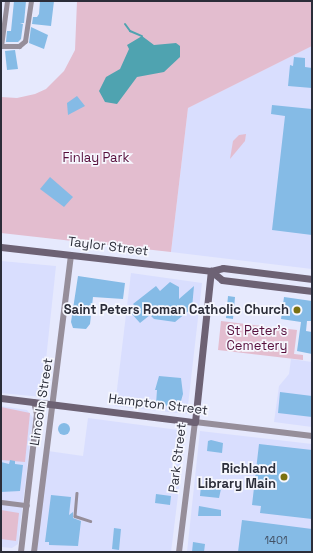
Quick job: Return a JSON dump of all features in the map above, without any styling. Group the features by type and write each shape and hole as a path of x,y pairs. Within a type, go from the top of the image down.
{"main road":[{"name":"Taylor Street","path":"1,246 212,271 223,268 312,279"},
{"name":"Taylor Street","path":"212,271 222,280 312,290"},
{"name":"Park Street","path":"195,422 212,271"},
{"name":"Hampton Street","path":"1,398 195,422"}],"street":[{"path":"6,1 1,46 19,46 26,41 31,1"},
{"name":"Lincoln Street","path":"34,552 49,419 54,405 71,255"},
{"name":"Lincoln Street","path":"21,552 37,414 34,402"},
{"name":"Hampton Street","path":"195,422 312,436"},
{"name":"Park Street","path":"179,552 195,422"},
{"path":"1,502 27,505"}],"lane":[{"path":"77,493 75,516 90,521"}],"shaded area":[{"path":"142,36 154,45 176,43 180,46 180,57 164,72 137,77 117,104 105,102 99,91 106,77 120,69 129,49 127,45"},
{"path":"312,46 312,269 171,252 188,108"},
{"path":"1,261 56,266 42,397 1,393"},
{"path":"131,273 202,283 187,414 115,406"},
{"path":"291,359 312,362 312,427 274,422 279,386 289,374"},
{"path":"1,406 27,410 33,418 18,544 12,548 1,547"},
{"path":"88,418 186,431 171,552 37,550 48,451 83,456"},
{"path":"200,431 312,444 312,552 187,552"}],"green space":[{"name":"Finlay Park","path":"77,1 312,1 312,46 188,108 171,252 1,233 1,97 17,98 35,94 46,89 64,71 75,50"},
{"path":"246,134 245,141 230,159 233,141 239,135"},
{"name":"St Peter's Cemetery","path":"221,321 297,330 294,354 303,355 303,360 218,350"},
{"path":"1,407 30,413 25,462 1,460"},
{"path":"1,510 19,513 16,541 1,539"}],"building":[{"path":"14,1 26,1 24,23 20,23 23,24 21,39 18,42 6,42 7,31 11,31"},
{"path":"40,1 54,1 51,26 32,24 33,17 37,17 39,14"},
{"path":"31,27 48,35 44,49 29,43"},
{"path":"15,50 18,69 7,70 5,51"},
{"path":"294,57 305,58 305,67 312,68 312,88 288,86 290,65 293,66"},
{"path":"77,96 85,106 68,115 67,103"},
{"path":"272,105 312,109 312,235 272,230 285,116 271,114"},
{"path":"50,177 73,197 64,207 40,189"},
{"path":"78,276 125,283 123,299 93,297 90,324 86,329 73,328 71,322"},
{"path":"170,282 179,287 179,299 194,286 192,308 175,322 154,319 150,315 140,323 131,313 137,308 133,304 156,286 160,291"},
{"path":"228,296 235,297 233,319 226,318"},
{"name":"Saint Peters Roman Catholic Church","path":"284,297 312,301 312,321 307,321 306,331 312,332 312,354 297,351 301,322 281,319"},
{"path":"159,376 181,378 183,394 181,401 177,400 176,407 156,404 157,390 155,390"},
{"path":"280,392 312,396 312,417 278,413"},
{"path":"66,423 69,424 69,434 62,435 59,434 58,427 59,424"},
{"path":"211,440 223,443 222,453 207,451 208,441"},
{"name":"Richland Library Main","path":"259,444 312,450 312,519 260,513 261,506 252,505"},
{"path":"10,460 15,461 15,464 23,465 20,491 1,492 1,462 9,464"},
{"path":"201,485 221,489 219,498 200,496"},
{"path":"156,494 171,496 170,505 155,503"},
{"path":"51,495 71,497 69,515 73,512 73,518 81,521 78,546 49,545 49,542 45,542"},
{"path":"199,506 221,510 221,516 198,516"},
{"path":"242,520 312,529 312,552 238,552"},
{"path":"114,528 121,529 119,550 112,549"},
{"path":"193,542 205,544 204,552 192,552"}],"waterway":[{"path":"125,24 130,31 142,36"}],"place":[{"name":"Saint Peters Roman Catholic Church","path":"297,310"},
{"name":"Richland Library Main","path":"284,477"}]}
